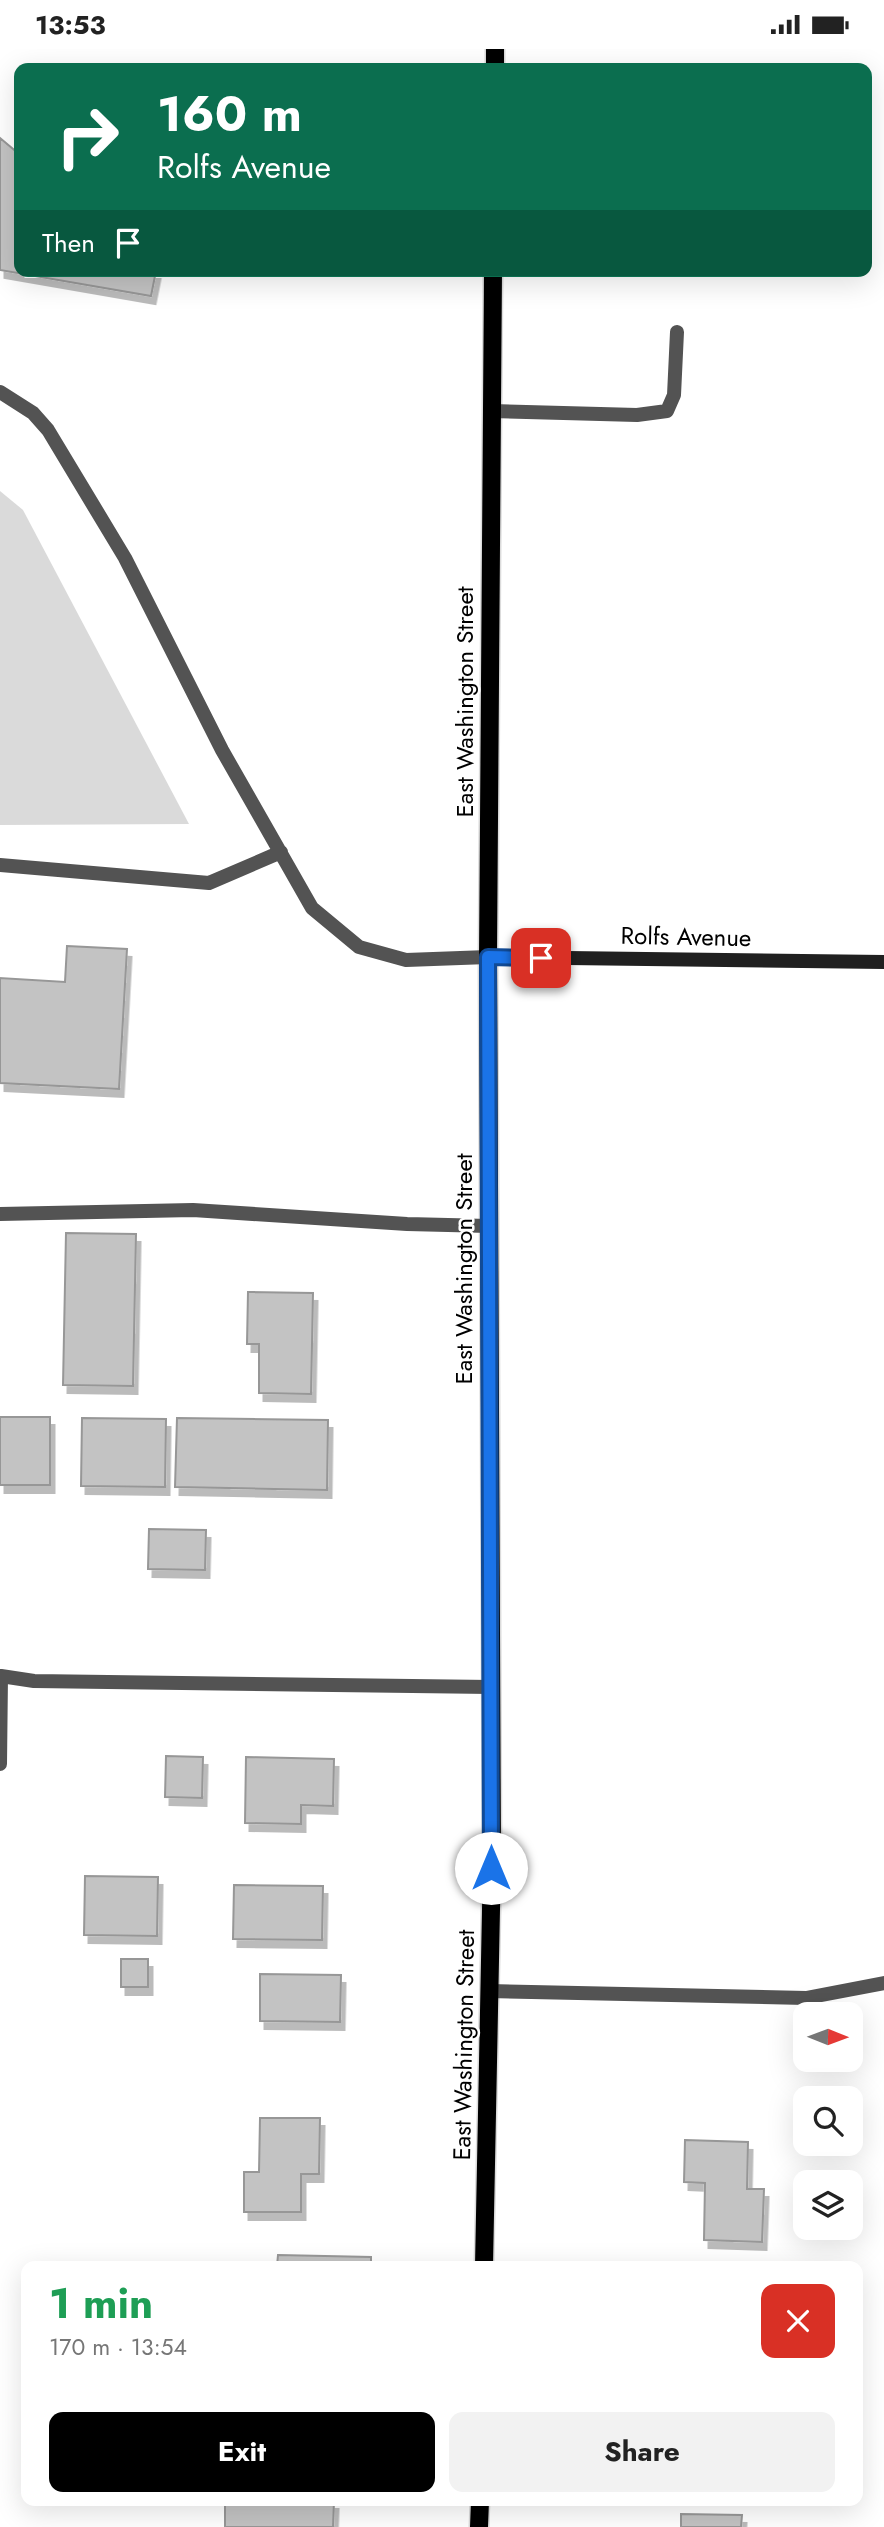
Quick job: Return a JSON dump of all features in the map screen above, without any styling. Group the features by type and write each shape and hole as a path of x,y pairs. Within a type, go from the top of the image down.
{"main road":[{"name":"East Washington Street","path":"484,2261 491,1688 488,957 493,277"},
{"path":"479,2527 480,2506"}],"street":[{"name":"Rolfs Avenue","path":"488,957 884,962"}],"lane":[{"path":"492,411 637,415 667,411 674,395 677,332"},
{"path":"0,392 33,412 55,441 125,558 222,750 312,908 359,947 406,960 488,957"},
{"path":"0,865 209,883 281,852"},
{"path":"0,1214 193,1210 407,1224 489,1226"},
{"path":"0,1764 1,1676 34,1681 491,1688"},
{"path":"489,1991 806,1998 884,1983"}],"shaded area":[{"path":"0,491 23,510 189,824 0,825"}],"building":[{"path":"0,138 14,150 14,272 0,270"},
{"path":"41,277 155,277 151,296"},
{"path":"67,946 127,949 119,1089 0,1083 0,978 65,982"},
{"path":"66,1233 136,1234 133,1386 63,1385"},
{"path":"248,1292 313,1293 311,1394 259,1393 259,1344 247,1344"},
{"path":"0,1417 50,1417 50,1485 0,1485"},
{"path":"82,1418 166,1419 165,1487 81,1486"},
{"path":"177,1418 328,1420 327,1490 175,1487"},
{"path":"149,1529 206,1530 205,1570 148,1569"},
{"path":"166,1756 203,1757 202,1798 165,1797"},
{"path":"246,1757 334,1759 333,1806 301,1805 301,1824 245,1823"},
{"path":"85,1876 158,1877 157,1936 84,1935"},
{"path":"234,1885 323,1886 322,1940 233,1939"},
{"path":"121,1959 148,1959 148,1987 121,1987"},
{"path":"260,1974 341,1975 340,2022 260,2021"},
{"path":"260,2118 320,2118 319,2174 301,2174 301,2212 244,2212 244,2172 259,2172"},
{"path":"685,2140 748,2142 747,2189 764,2189 762,2242 704,2240 705,2183 684,2182"},
{"path":"278,2255 371,2257 371,2261 277,2261"},
{"path":"225,2506 334,2506 333,2527 225,2527"},
{"path":"681,2514 742,2515 741,2527 681,2527"}],"route":[{"path":"491,1868 488,957 541,958"}]}
